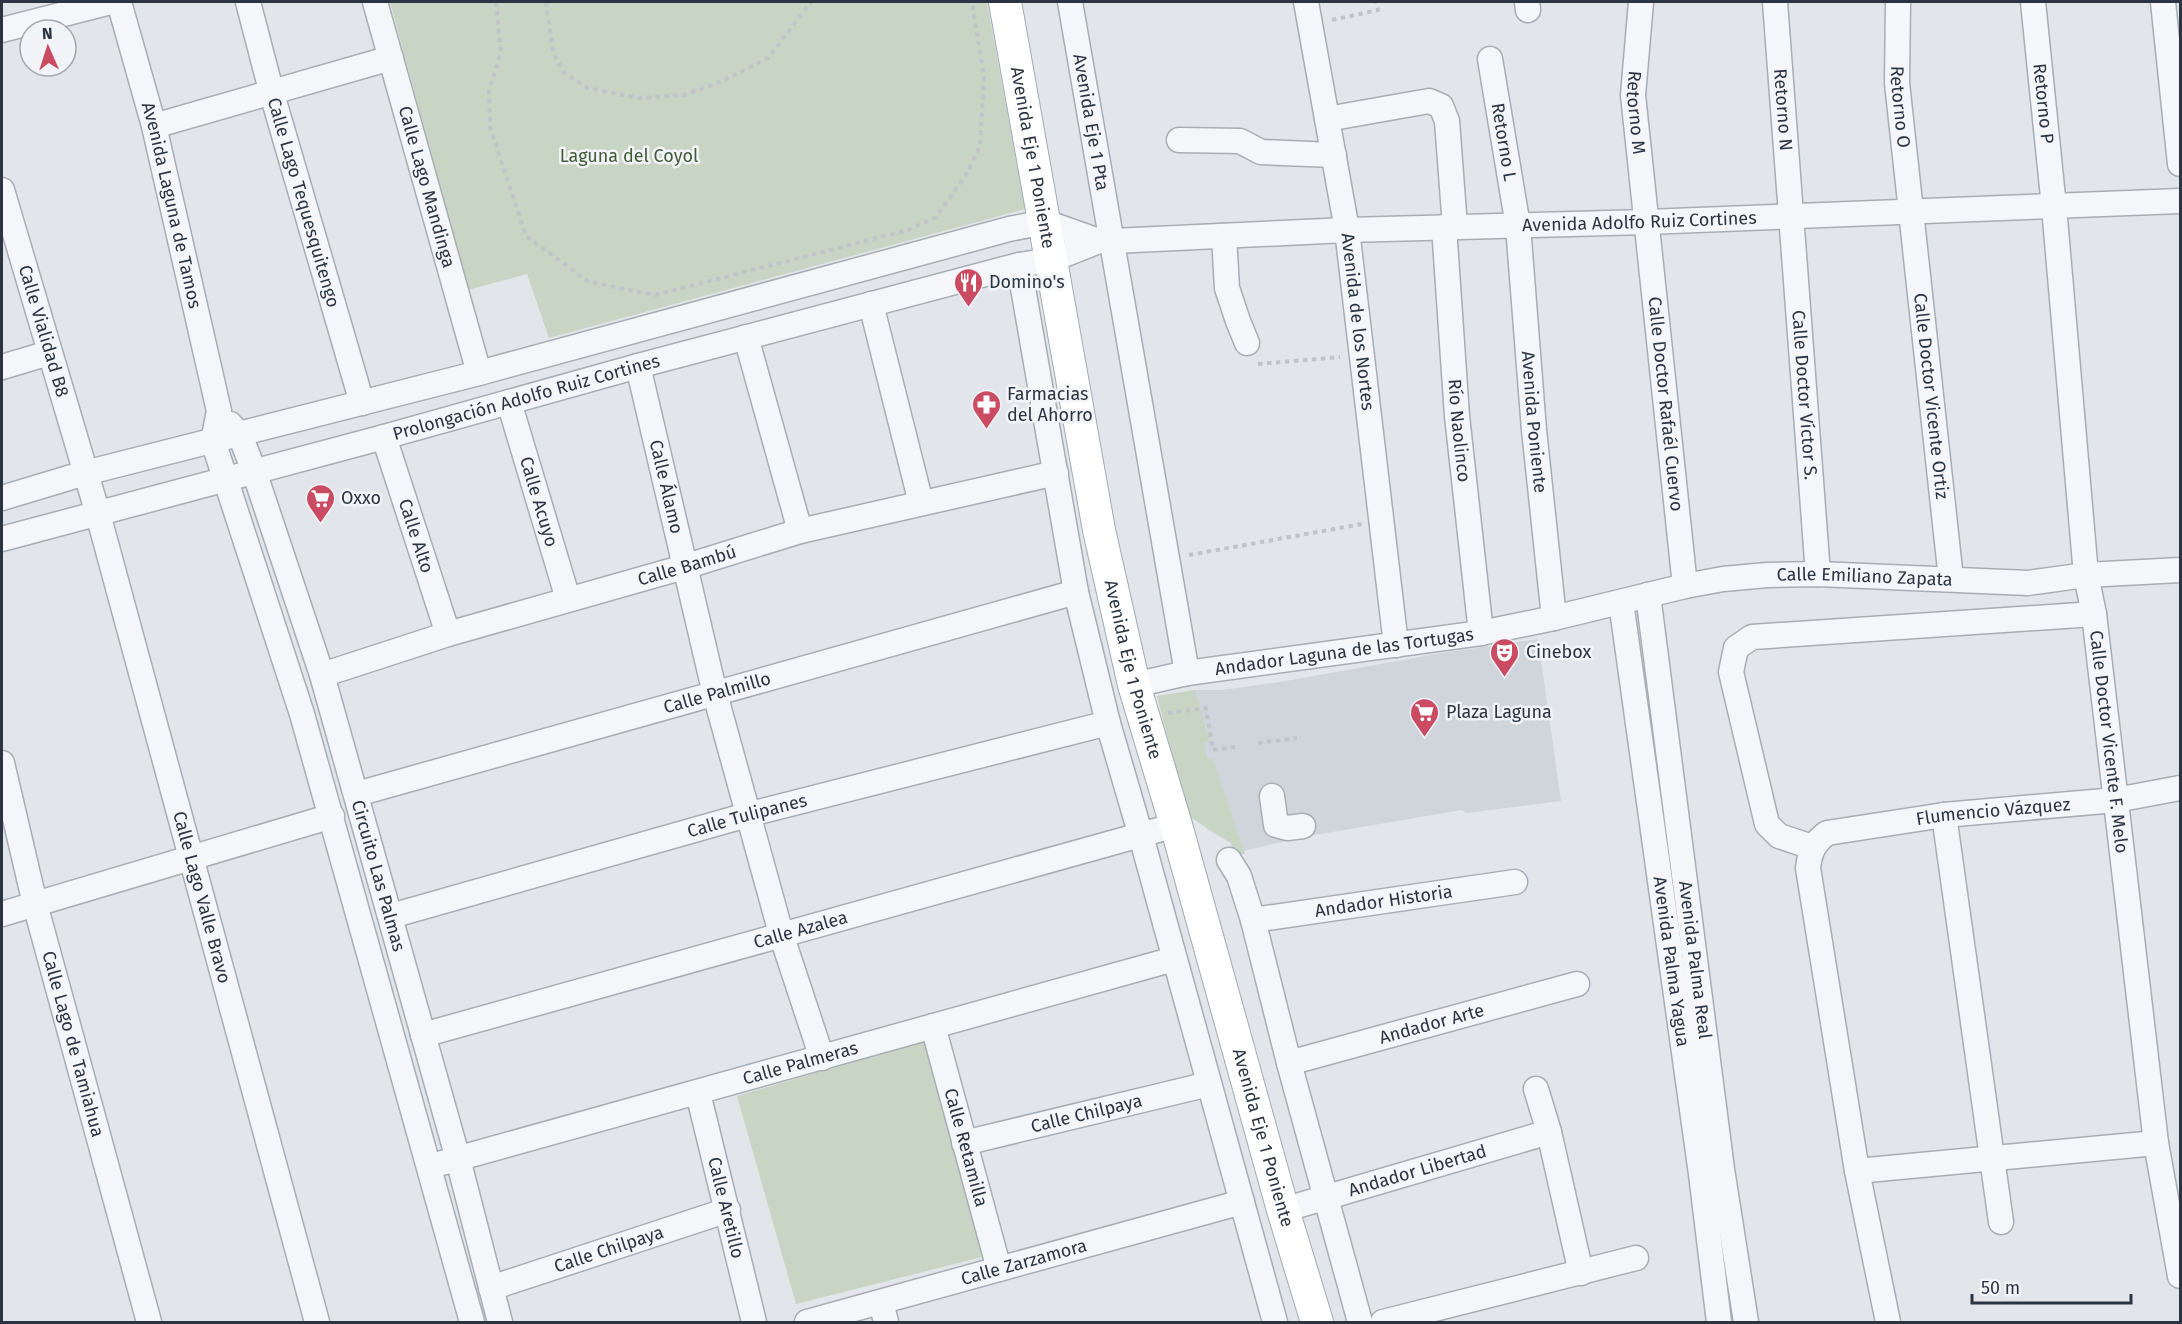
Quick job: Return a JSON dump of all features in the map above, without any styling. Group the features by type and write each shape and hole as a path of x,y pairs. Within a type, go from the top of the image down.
{"main road":[{"name":"Avenida Eje 1 Poniente","path":"1005,2 1099,530 1134,685 1317,1323"}],"street":[{"path":"2,30 111,2"},
{"name":"Avenida Laguna de Tamos","path":"119,2 154,126 219,411 213,441"},
{"name":"Calle Lago Tequesquitengo","path":"248,2 272,94 362,403"},
{"name":"Calle Lago Mandinga","path":"375,2 479,372"},
{"name":"Avenida Eje 1 Pta","path":"1070,2 1106,241 1187,673"},
{"name":"Retorno M","path":"1641,2 1633,95 1647,222"},
{"name":"Retorno N","path":"1775,2 1791,217"},
{"name":"Retorno O","path":"1898,2 1897,83 1912,212"},
{"name":"Retorno P","path":"2033,2 2054,207"},
{"path":"2163,2 2181,164"},
{"name":"Avenida de los Nortes","path":"1308,13 1347,230 1396,645"},
{"path":"154,126 391,58"},
{"name":"Retorno L","path":"1490,59 1518,226"},
{"name":"Río Naolinco","path":"1327,119 1429,101 1441,106 1447,121 1457,416 1481,633"},
{"path":"1179,140 1240,141 1261,152 1334,155"},
{"name":"Calle Vialidad B8","path":"2,190 7,229 49,353 85,473"},
{"name":"Avenida Adolfo Ruiz Cortines","path":"1051,260 1106,241 1347,230 1791,217 2181,201"},
{"name":"Calle Doctor Vicente F. Melo","path":"2054,207 2086,575 2094,614 2156,1143 2181,1276"},
{"name":"Calle Doctor Vicente Ortiz","path":"1912,212 1951,579"},
{"name":"Calle Doctor Víctor S.","path":"1791,217 1818,574"},
{"name":"Avenida Adolfo Ruiz Cortines","path":"1045,222 1106,241"},
{"name":"Prolongación Adolfo Ruiz Cortines","path":"2,498 85,473 240,435 1009,229 1045,222"},
{"name":"Calle Doctor Rafaél Cuervo","path":"1647,222 1685,586"},
{"name":"Avenida Poniente","path":"1518,226 1534,430 1554,618"},
{"path":"1224,236 1227,288 1251,353"},
{"name":"Prolongación Adolfo Ruiz Cortines","path":"2,539 384,437 666,358 1019,265 1051,260"},
{"name":"Avenida Eje 1 Poniente","path":"1019,265 1076,592 1108,723 1275,1323"},
{"path":"842,274 863,306 921,503"},
{"path":"656,325 666,358"},
{"path":"746,337 800,531"},
{"path":"2,367 49,353"},
{"name":"Calle Álamo","path":"638,366 684,567 747,816 782,937 822,1058"},
{"name":"Calle Acuyo","path":"509,402 568,599"},
{"name":"Avenida Laguna de Tamos","path":"219,411 240,435"},
{"name":"Circuito Las Palmas","path":"240,435 322,675 357,794 458,1159 500,1323"},
{"name":"Calle Alto","path":"384,437 448,634"},
{"name":"Circuito Las Palmas","path":"213,441 302,714 332,816 468,1322"},
{"name":"Calle Lago Valle Bravo","path":"85,473 317,1323"},
{"name":"Calle Bambú","path":"322,675 448,634 684,567 800,531 1056,473"},
{"name":"Calle Emiliano Zapata","path":"1554,618 1685,586 1723,579 1767,575 1818,574 2028,583 2086,575 2181,570"},
{"name":"Calle Palmillo","path":"357,794 1076,592"},
{"name":"Avenida Palma Real","path":"1648,595 1683,876 1711,1171 1746,1323"},
{"name":"Avenida Palma Yagua","path":"1620,602 1659,880 1711,1171 1719,1323"},
{"path":"1888,1323 1857,1171 1808,868 1812,847 1779,836 1767,824 1731,672 1736,648 1752,637 2094,614"},
{"name":"Andador Laguna de las Tortugas","path":"1134,685 1187,673 1481,633 1554,618"},
{"name":"Calle Tulipanes","path":"391,916 747,816 1108,723"},
{"name":"Calle Lago de Tamiahua","path":"2,763 35,904 148,1323"},
{"name":"Flumencio Vázquez","path":"1812,847 1827,833 1944,815 2116,800 2181,788"},
{"path":"1272,796 1276,825 1287,828 1303,826"},
{"path":"1944,815 2001,1222"},
{"path":"2,914 332,816"},
{"name":"Calle Azalea","path":"423,1035 782,937 1176,825"},
{"path":"1229,860 1239,876 1253,920 1288,1063 1360,1323"},
{"path":"1659,880 1683,876"},
{"name":"Andador Historia","path":"1253,920 1515,882"},
{"name":"Calle Palmeras","path":"428,1168 1173,959"},
{"name":"Andador Arte","path":"1288,1063 1577,984"},
{"name":"Calle Retamilla","path":"933,1026 999,1269"},
{"name":"Calle Chilpaya","path":"964,1143 1209,1084"},
{"path":"1536,1089 1549,1132 1581,1273"},
{"name":"Calle Aretillo","path":"698,1093 754,1323"},
{"name":"Andador Libertad","path":"1283,1210 1549,1132"},
{"path":"1857,1171 2156,1143"},
{"name":"Calle Zarzamora","path":"807,1323 883,1312 999,1269 1242,1202"},
{"name":"Calle Chilpaya","path":"491,1288 728,1209"},
{"path":"1383,1323 1636,1258"}],"path":[{"path":"496,2 501,52 489,91 489,127 526,236 589,282 655,295 909,230 936,217 966,175 980,146 984,77 972,2"},
{"path":"546,2 553,52 564,72 588,88 638,98 684,95 723,81 768,58 811,2"},
{"path":"1308,13 1378,10 1376,2"},
{"path":"1251,353 1361,355"},
{"path":"1167,559 1381,521"},
{"path":"1161,714 1206,708 1213,750 1235,747"},
{"path":"1258,743 1297,738"}],"shaded area":[{"name":"Plaza Laguna","path":"1538,639 1561,801 1466,813 1462,810 1309,836 1243,851 1245,854 1235,855 1231,843 1207,829 1157,696 1280,682 1442,653"}],"green space":[{"name":"Laguna del Coyol","path":"390,2 987,2 1025,209 549,338 527,274 468,290"},
{"path":"1195,690 1210,742 1204,743 1207,759 1213,759 1245,854 1235,855 1231,843 1188,816 1157,696"},
{"path":"928,1040 986,1256 796,1304 737,1096"}],"place":[{"name":"Domino's","path":"968,308"},
{"name":"Farmacias del Ahorro","path":"986,430"},
{"name":"Oxxo","path":"320,524"},
{"name":"Cinebox","path":"1505,678"},
{"name":"Plaza Laguna","path":"1425,738"}]}
